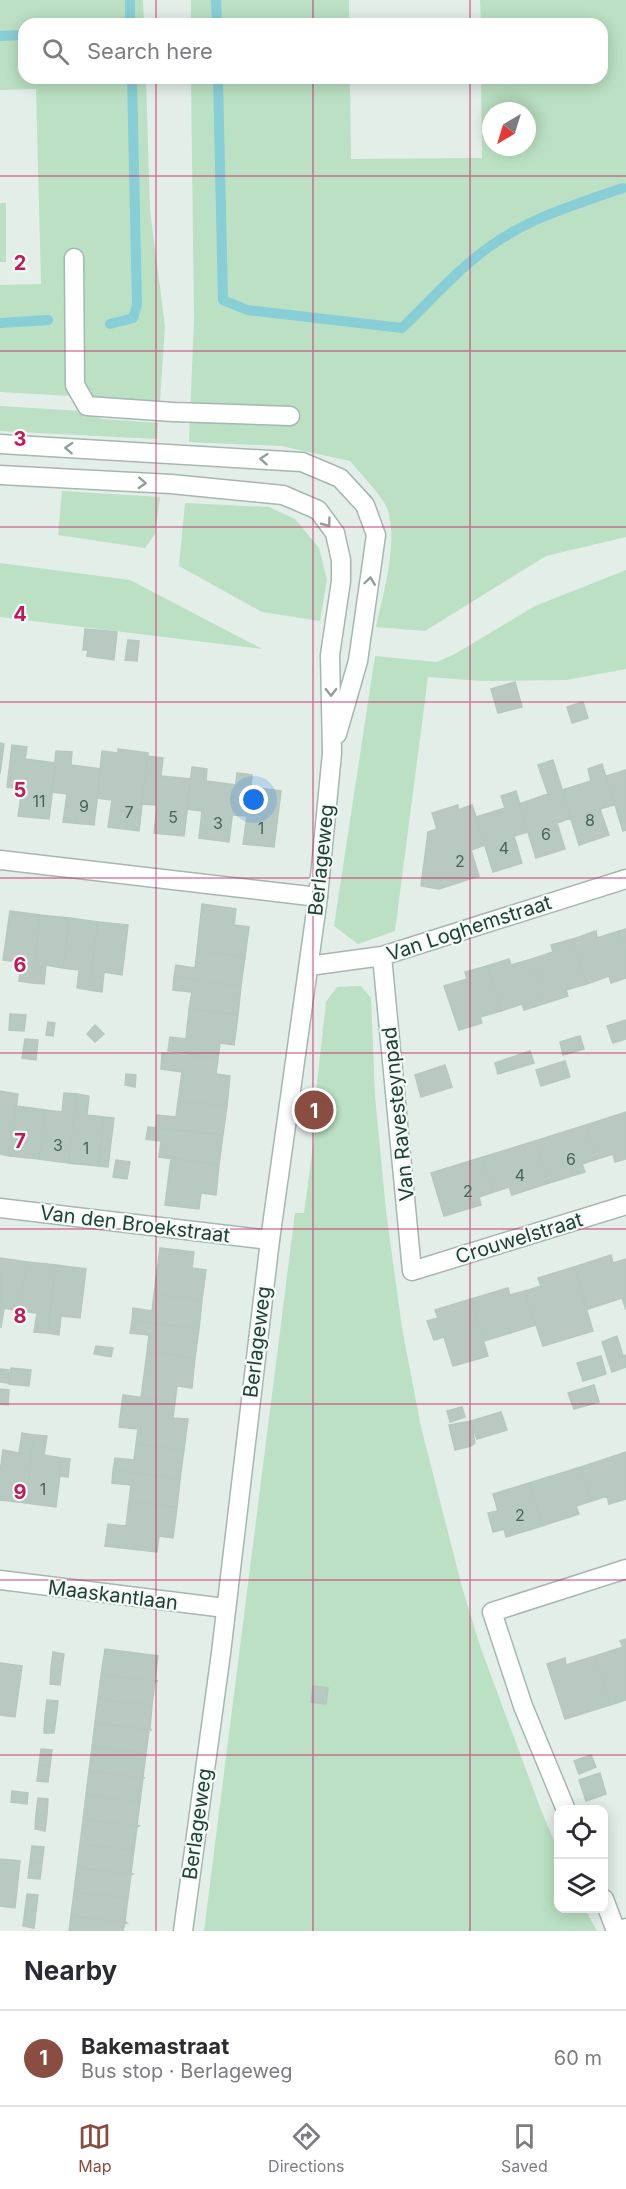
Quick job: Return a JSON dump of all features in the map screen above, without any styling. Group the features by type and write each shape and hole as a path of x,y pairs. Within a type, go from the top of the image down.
{"street":[{"path":"74,258 75,385 87,406 290,416"},
{"name":"Berlageweg","path":"0,444 302,462 340,478 365,505 376,535 358,661 332,753"},
{"name":"Berlageweg","path":"0,475 171,484 283,495 318,510 335,533 340,560 341,581 330,655 332,753 318,897 270,1240 183,1931"},
{"path":"0,860 318,897"},
{"name":"Van Loghemstraat","path":"309,966 382,956 626,879"},
{"name":"Van Ravesteynpad","path":"382,956 412,1271"},
{"name":"Crouwelstraat","path":"412,1271 626,1205"},
{"name":"Van den Broekstraat","path":"0,1208 270,1240"},
{"path":"564,1805 523,1706 492,1612 626,1569"},
{"name":"Maaskantlaan","path":"0,1580 225,1608"},
{"path":"608,1911 616,1930 626,1928"}],"green space":[{"path":"0,0 143,0 144,18 18,18 18,84 146,84 150,210 165,326 160,401 0,392 0,285 41,284 36,89 0,90"},
{"path":"191,0 349,0 349,18 191,18"},
{"path":"480,0 626,0 626,537 546,556 425,631 376,627 389,568 390,522 385,503 350,461 281,446 189,442 194,319 191,84 350,84 351,159 482,158 481,84 608,84 608,18 481,18"},
{"path":"0,203 6,203 6,262 0,262"},
{"path":"0,406 81,411 102,419 158,423 157,439 0,431"},
{"path":"62,491 160,497 155,534 145,548 58,535"},
{"path":"185,503 269,507 295,519 319,548 327,579 320,621 262,612 179,566"},
{"path":"0,563 130,580 262,649 0,617"},
{"path":"626,570 626,669 566,680 482,681 428,677 395,931 358,944 334,926 375,656 436,662 453,655 535,606"},
{"path":"361,986 371,998 375,1096 386,1211 402,1328 421,1427 462,1587 480,1646 554,1841 554,1913 587,1913 597,1931 204,1931 295,1213 304,1213 320,1093 316,1092 326,1002 337,987"}],"building":[{"path":"85,629 117,632 114,660 87,656 88,650 83,650"},
{"path":"128,640 139,641 137,661 125,660"},
{"path":"515,682 522,707 498,713 491,689"},
{"path":"583,702 588,718 572,723 567,707"},
{"path":"0,743 4,744 0,774"},
{"path":"12,745 27,747 25,759 56,763 49,819 18,816 22,789 7,787"},
{"path":"118,749 148,753 139,831 108,827 112,800 97,798 102,751 118,753"},
{"path":"56,751 72,752 71,765 101,769 94,825 63,822 67,794 52,792"},
{"path":"147,756 163,758 161,776 191,779 184,836 154,833 157,805 142,804"},
{"path":"553,760 571,818 557,823 565,849 536,858 519,804 548,794 538,765"},
{"path":"602,764 614,805 600,809 609,835 579,845 562,790 591,781 588,769"},
{"path":"192,767 207,769 206,781 236,785 229,842 199,838 202,811 187,809"},
{"path":"626,770 626,830 623,831 606,776"},
{"path":"237,773 252,775 251,787 281,791 274,847 243,844 247,816 232,815"},
{"path":"516,791 528,832 514,836 522,863 493,872 476,817 505,808 501,796"},
{"path":"458,805 458,810 472,805 485,845 471,850 479,876 439,889 421,886 428,832 437,829 432,813"},
{"path":"202,904 236,909 234,925 249,927 245,957 197,951"},
{"path":"10,911 40,915 32,983 19,981 21,962 3,960"},
{"path":"40,915 69,918 63,968 46,965 44,984 32,983"},
{"path":"69,918 98,922 89,990 77,988 79,970 63,968"},
{"path":"98,922 128,925 122,975 104,972 102,992 89,990"},
{"path":"626,929 626,954 619,931"},
{"path":"596,931 597,938 619,931 626,954 626,978 611,983 609,976 587,984 573,939"},
{"path":"573,939 587,984 566,990 568,996 546,1003 532,959 553,952 551,945"},
{"path":"197,951 245,957 241,986 174,977 176,965 195,968"},
{"path":"509,959 511,965 532,959 546,1003 524,1010 522,1004 501,1011 487,966"},
{"path":"487,966 501,1011 480,1017 482,1023 459,1030 444,986 467,979 465,972"},
{"path":"174,977 241,986 238,1015 189,1009 192,992 173,990"},
{"path":"189,1009 238,1015 234,1045 220,1043 218,1059 168,1051 170,1037 186,1039"},
{"path":"10,1014 26,1015 24,1031 9,1030"},
{"path":"626,1020 626,1039 613,1043 607,1026"},
{"path":"48,1022 55,1023 53,1036 46,1035"},
{"path":"95,1025 104,1034 95,1042 87,1034"},
{"path":"580,1036 584,1049 563,1055 560,1042"},
{"path":"25,1039 38,1040 36,1060 22,1058"},
{"path":"530,1051 534,1063 498,1074 495,1063"},
{"path":"162,1053 218,1059 216,1074 230,1076 227,1106 178,1101 182,1072 161,1069"},
{"path":"565,1061 570,1077 541,1086 536,1070"},
{"path":"445,1065 452,1087 421,1097 415,1075"},
{"path":"126,1074 136,1075 135,1087 125,1085"},
{"path":"0,1091 18,1094 10,1156 0,1154"},
{"path":"64,1093 77,1094 68,1163 39,1159 45,1110 62,1112"},
{"path":"77,1094 89,1096 87,1115 104,1117 98,1166 68,1163"},
{"path":"178,1101 227,1106 223,1135 156,1127 157,1115 176,1117"},
{"path":"16,1106 45,1110 39,1159 10,1156"},
{"path":"626,1112 626,1159 615,1162 613,1154 597,1159 586,1125"},
{"path":"104,1117 114,1118 108,1167 98,1166"},
{"path":"586,1125 597,1159 582,1164 585,1172 549,1183 535,1141"},
{"path":"148,1127 223,1135 219,1165 159,1157 161,1141 146,1139"},
{"path":"535,1141 549,1183 512,1195 509,1187 494,1192 483,1157"},
{"path":"483,1157 494,1192 479,1197 481,1205 444,1216 431,1173"},
{"path":"171,1158 219,1165 216,1195 201,1193 199,1209 165,1205"},
{"path":"116,1160 130,1162 127,1179 113,1177"},
{"path":"160,1248 194,1252 192,1268 206,1270 202,1300 154,1294"},
{"path":"611,1255 613,1263 626,1259 626,1310 622,1298 588,1309 574,1267"},
{"path":"0,1258 27,1262 20,1311 4,1308 1,1328"},
{"path":"27,1262 56,1265 47,1333 34,1332 37,1313 20,1311"},
{"path":"56,1265 86,1269 80,1318 61,1316 59,1335 47,1333"},
{"path":"574,1267 593,1331 543,1346 525,1291 541,1286 538,1278"},
{"path":"508,1288 510,1295 525,1291 536,1325 484,1341 471,1299"},
{"path":"154,1294 202,1300 199,1329 132,1321 133,1308 152,1311"},
{"path":"471,1299 488,1356 453,1366 444,1337 434,1340 427,1321 438,1318 435,1310"},
{"path":"132,1321 199,1329 195,1358 147,1352 149,1335 130,1333"},
{"path":"617,1336 623,1356 626,1355 626,1367 612,1372 602,1342"},
{"path":"96,1346 113,1348 111,1357 94,1354"},
{"path":"147,1352 195,1358 192,1388 177,1386 175,1402 141,1398"},
{"path":"601,1356 606,1374 583,1381 577,1363"},
{"path":"11,1368 31,1370 29,1386 9,1384"},
{"path":"0,1369 9,1370 8,1383 0,1382"},
{"path":"594,1385 599,1402 574,1409 568,1393"},
{"path":"0,1389 9,1390 8,1405 0,1404"},
{"path":"123,1395 175,1402 173,1418 188,1419 184,1450 136,1444 138,1429 119,1427"},
{"path":"462,1407 465,1417 450,1422 447,1411"},
{"path":"501,1412 507,1430 477,1439 471,1421"},
{"path":"471,1421 475,1443 455,1450 449,1425"},
{"path":"22,1433 34,1435 26,1503 0,1500 3,1450 19,1453"},
{"path":"34,1435 47,1436 44,1455 62,1458 56,1507 26,1503"},
{"path":"136,1444 184,1450 180,1479 113,1470 115,1458 134,1460"},
{"path":"626,1452 626,1499 609,1504 607,1496 592,1501 581,1467"},
{"path":"62,1458 70,1459 68,1477 60,1476"},
{"path":"581,1467 592,1501 576,1506 579,1514 542,1526 529,1483"},
{"path":"113,1470 180,1479 177,1508 129,1501 131,1485 112,1483"},
{"path":"529,1483 542,1526 506,1537 504,1529 493,1532 488,1513 498,1511 493,1494"},
{"path":"129,1501 177,1508 173,1538 159,1536 157,1552 105,1546 108,1524 126,1526"},
{"path":"626,1639 626,1700 610,1705 595,1656 623,1647 620,1641"},
{"path":"105,1649 158,1656 155,1680 158,1681 101,1675"},
{"path":"53,1652 64,1654 62,1669 51,1668"},
{"path":"595,1656 610,1705 565,1719 547,1664 565,1658 566,1665"},
{"path":"0,1663 22,1666 15,1717 0,1715"},
{"path":"51,1668 62,1669 60,1685 50,1684"},
{"path":"101,1675 158,1681 155,1682 152,1705 98,1699"},
{"path":"313,1686 328,1688 326,1704 311,1702"},
{"path":"98,1699 152,1705 151,1730 95,1723"},
{"path":"47,1700 58,1701 56,1718 45,1716"},
{"path":"45,1716 56,1718 54,1733 44,1733"},
{"path":"95,1723 151,1730 149,1730 146,1753 92,1747"},
{"path":"92,1747 146,1753 143,1777 145,1778 89,1771"},
{"path":"41,1749 52,1750 50,1766 39,1765"},
{"path":"591,1755 596,1767 579,1774 574,1761"},
{"path":"39,1765 50,1766 48,1782 37,1781"},
{"path":"89,1771 145,1778 143,1778 140,1802 86,1795"},
{"path":"600,1773 606,1794 586,1801 579,1780"},
{"path":"12,1791 28,1793 27,1804 11,1802"},
{"path":"86,1795 140,1802 137,1825 139,1826 83,1819"},
{"path":"38,1798 48,1799 47,1815 36,1814"},
{"path":"36,1814 47,1815 45,1831 35,1829"},
{"path":"83,1819 139,1826 134,1850 80,1844"},
{"path":"80,1844 134,1850 131,1873 133,1874 77,1868"},
{"path":"32,1846 44,1847 42,1863 30,1862"},
{"path":"0,1859 20,1861 15,1908 0,1906"},
{"path":"30,1862 42,1863 40,1879 28,1878"},
{"path":"77,1868 133,1874 128,1898 74,1892"},
{"path":"74,1892 128,1898 125,1921 127,1923 71,1916"},
{"path":"27,1894 38,1895 36,1911 25,1910"},
{"path":"25,1910 36,1911 34,1928 23,1926"},
{"path":"71,1916 127,1923 123,1931 69,1931"}],"waterway":[{"path":"130,0 130,18"},
{"path":"216,0 217,18"},
{"path":"0,36 18,35"},
{"path":"110,324 133,318 137,305 132,84"},
{"path":"218,84 223,300 247,310 402,328 466,266 504,237 553,213 623,188"},
{"path":"0,323 48,320"}],"place":[{"name":"Bakemastraat","path":"314,1110"}]}
